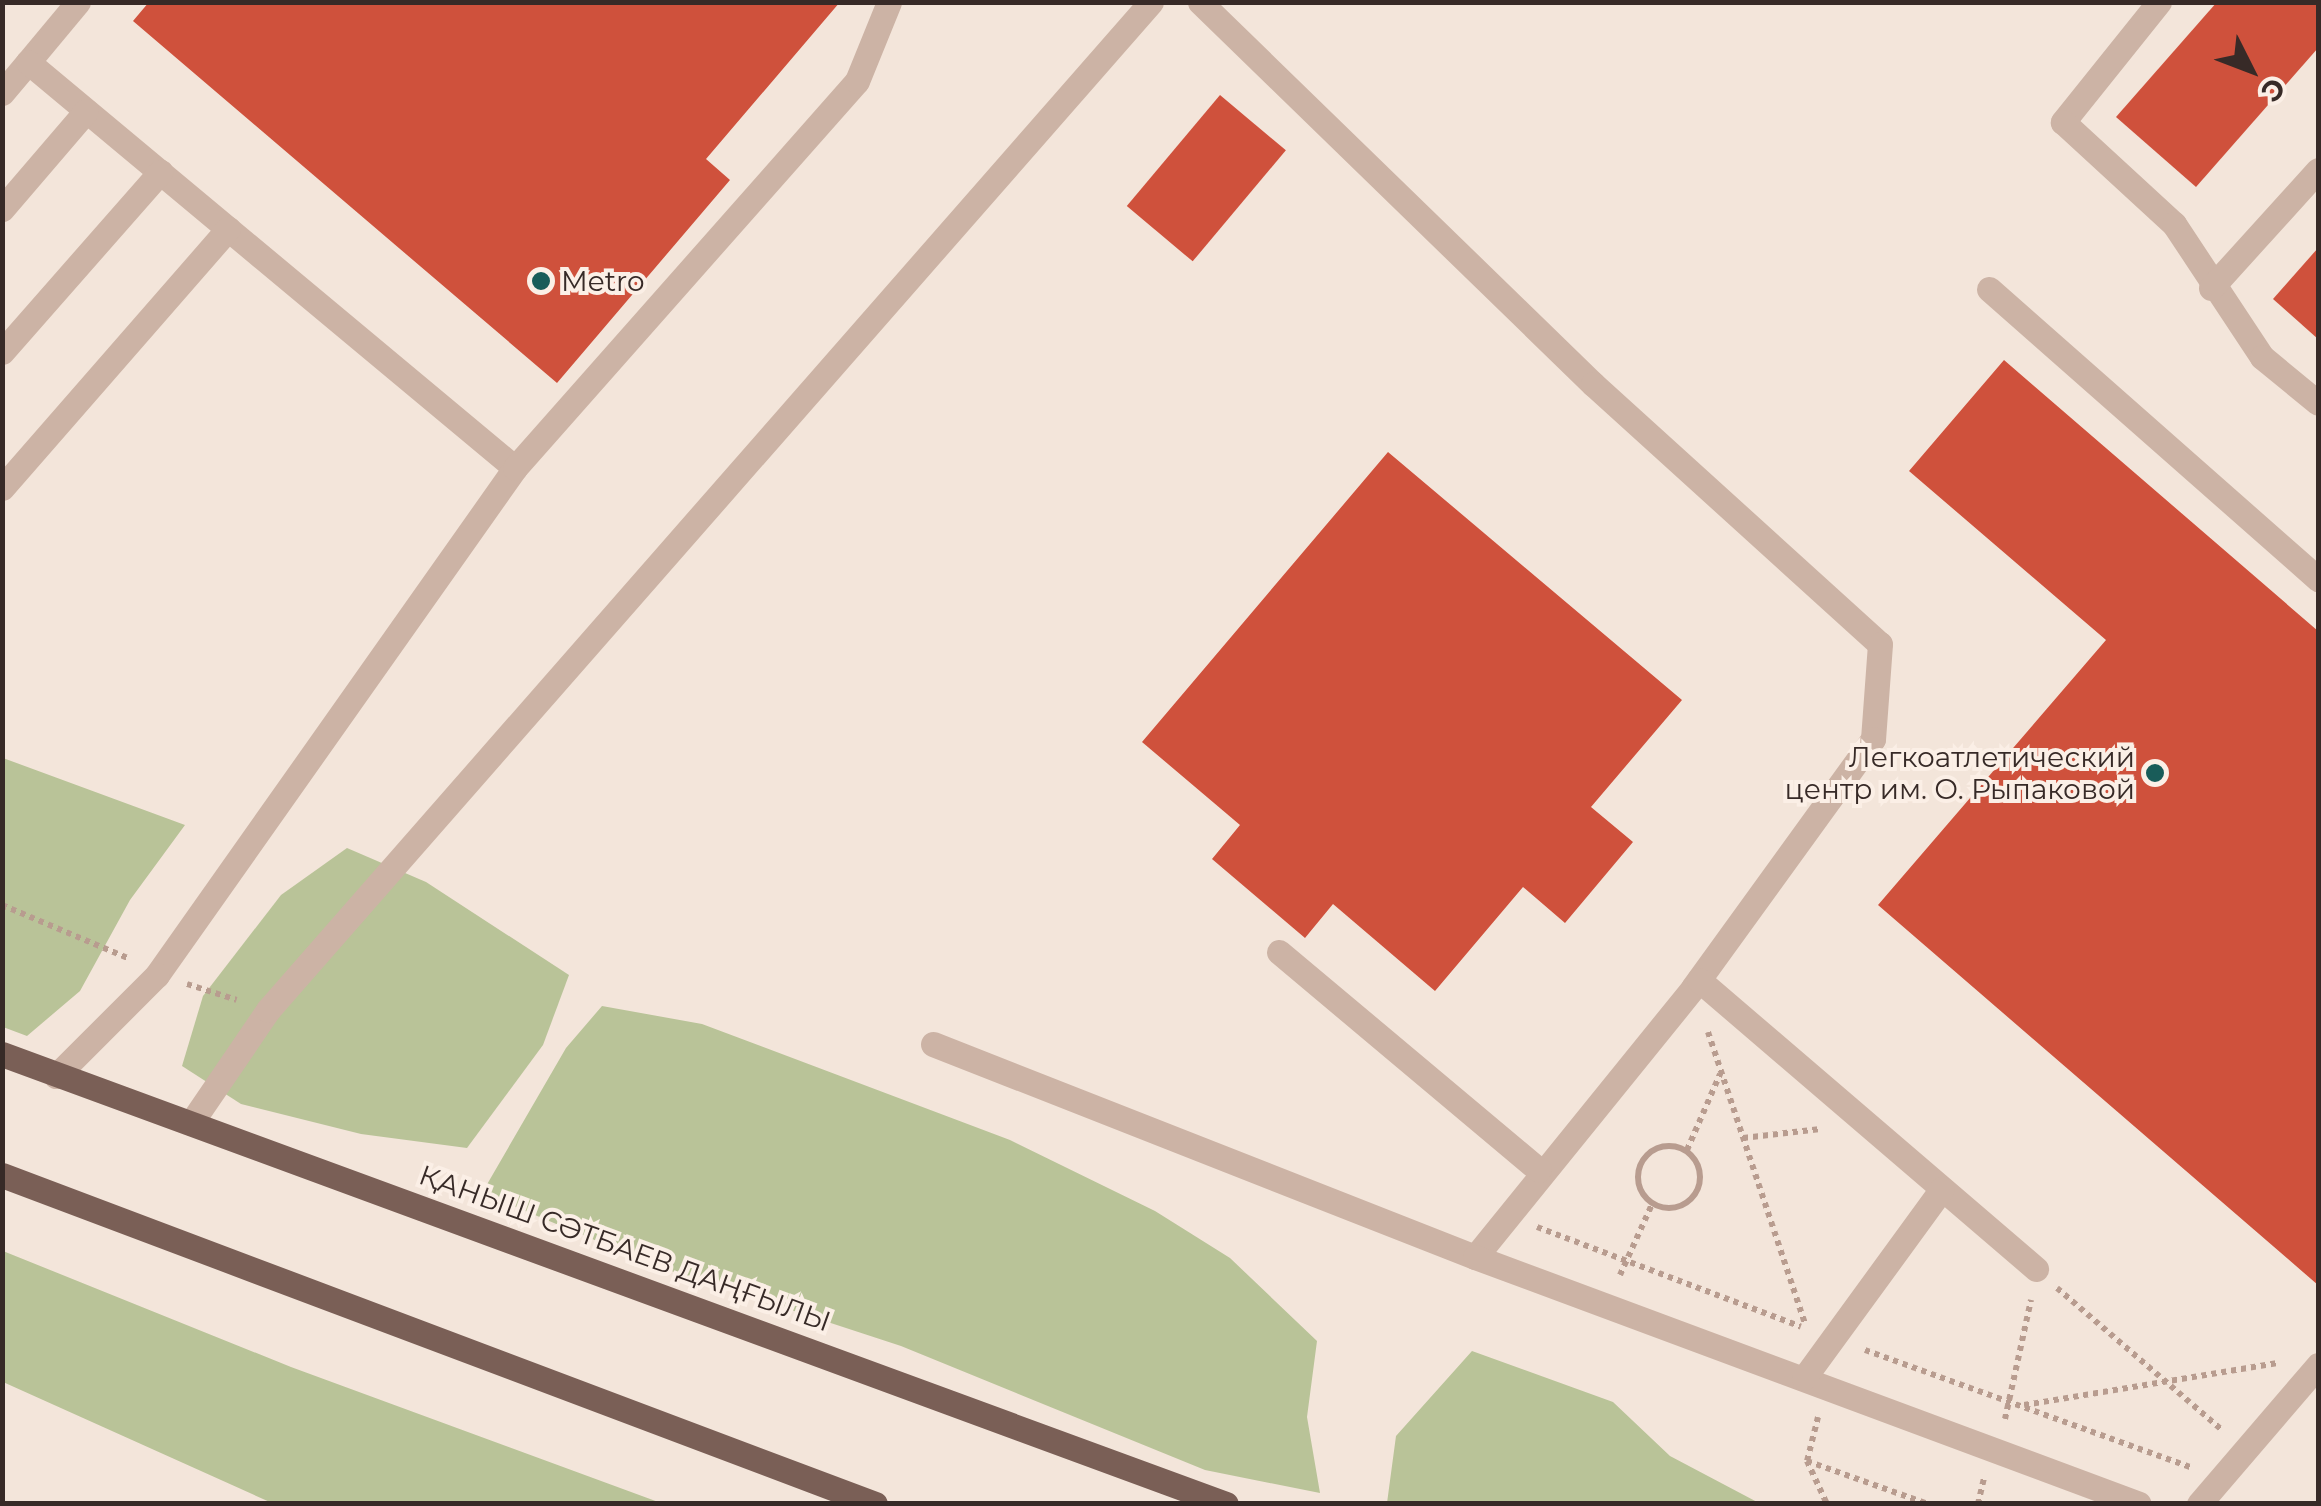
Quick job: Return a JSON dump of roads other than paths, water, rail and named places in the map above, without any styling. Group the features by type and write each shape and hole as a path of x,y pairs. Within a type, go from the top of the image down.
{"main road":[{"name":"ҚАНЫШ СӘТБАЕВ ДАҢҒЫЛЫ","path":"2,1054 1226,1504"},
{"path":"2,1175 876,1504"}],"street":[{"path":"2,93 78,2"},
{"path":"56,1076 156,975 514,468 857,81 889,2"},
{"path":"190,1123 268,1010 1151,2"},
{"path":"1200,2 1593,384 1880,644 1873,740 1696,984 1539,1170 1474,1256"},
{"path":"2160,2 2063,122 2174,224 2212,288 2262,357 2318,403"},
{"path":"28,62 514,468"},
{"path":"2,209 86,111"},
{"path":"2212,288 2318,170"},
{"path":"2,352 160,172"},
{"path":"2,488 228,230"},
{"path":"1989,289 2318,579"},
{"path":"1279,952 1539,1170"},
{"path":"1696,984 2036,1269"},
{"path":"933,1044 1474,1256 2139,1504"},
{"path":"1815,1382 1942,1189"},
{"path":"2200,1504 2246,1450 2309,1362"}],"place":[{"name":"Metro","path":"541,281"},
{"name":"Легкоатлетический центр им. О. Рыпаковой","path":"2155,773"}]}
